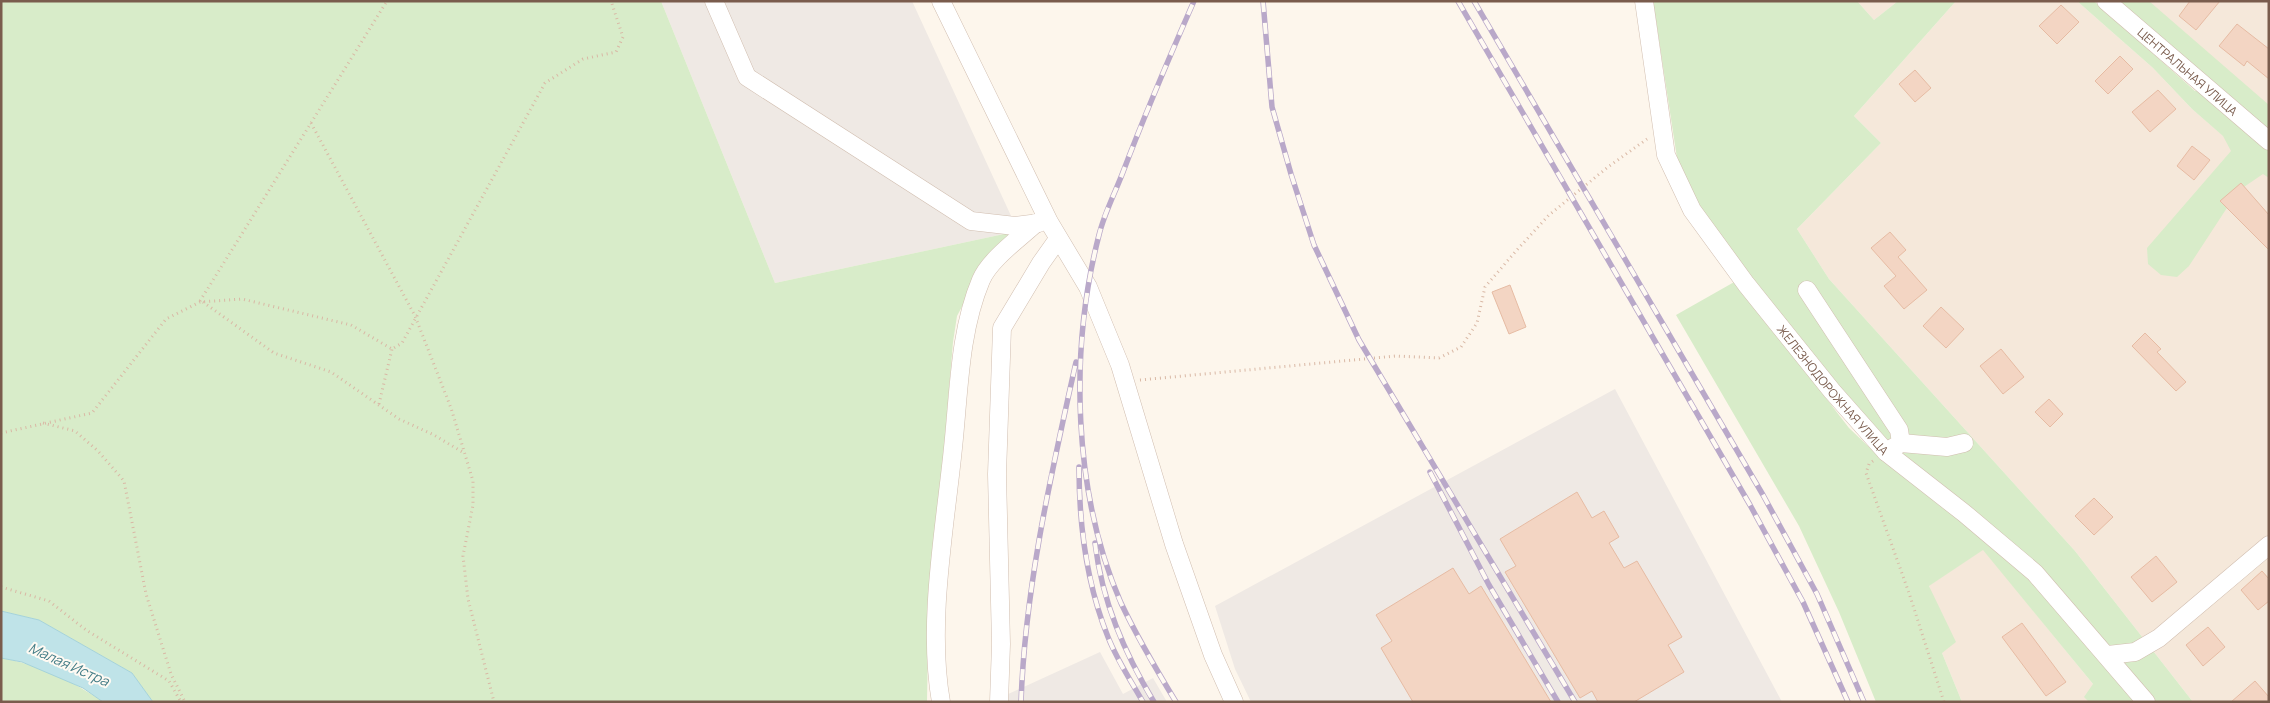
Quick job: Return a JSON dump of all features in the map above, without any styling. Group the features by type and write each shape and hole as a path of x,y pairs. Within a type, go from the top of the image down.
{"street":[{"path":"714,1 747,77 971,221 1015,226 1043,222"},
{"path":"941,1 1043,222 1058,240 1088,287 1125,382 1174,544 1214,655 1234,702"},
{"name":"ЖЕЛЕЗНОДОРОЖНАЯ УЛИЦА","path":"1644,1 1666,155 1692,210 1746,284 1832,391 1964,513 2035,573 2108,655 2146,702"},
{"name":"ЦЕНТРАЛЬНАЯ УЛИЦА","path":"2106,1 2269,141"},
{"path":"941,702 936,672 939,583 964,342 981,278 1001,254 1043,222"},
{"path":"999,702 1001,644 997,474 1002,328 1041,263 1058,240"},
{"path":"1808,290 1899,430 1893,448 1947,447 1964,443"},
{"path":"2108,655 2135,652 2159,638 2269,545"}],"path":[{"path":"201,302 387,1"},
{"path":"379,404 392,349 402,343 415,316 545,83 583,59 616,52 623,38 611,1"},
{"path":"311,123 415,316 451,408 473,481 473,497 463,556 468,600 494,702"},
{"path":"1125,382 1396,356 1439,358 1461,347 1476,323 1485,287 1542,222 1608,168 1662,129"},
{"path":"1,433 92,413 166,319 201,302 242,300 351,325 392,349"},
{"path":"201,302 274,353 331,372 399,419 434,435 465,454"},
{"path":"40,423 75,431 98,451 124,481 146,594 171,674 185,702"},
{"path":"1893,448 1869,464 1866,474 1909,593 1944,702"},
{"path":"1,587 49,601 86,630 169,682 181,702"}],"shaded area":[{"path":"661,1 912,1 1018,231 775,283"},
{"path":"1857,1 1898,1 1874,20"},
{"path":"1956,1 2077,1 2153,68 2192,109 2269,175 2269,702 2193,702 2075,551 1829,279 1797,229 1881,143 1854,116"},
{"path":"2139,1 2269,1 2269,112"},
{"path":"1615,389 1782,702 1251,702 1235,669 1215,606"},
{"path":"1983,549 2106,702 1962,702 1942,653 1929,585"},
{"path":"1100,652 1123,694 1153,678 1167,702 991,702"}],"green space":[{"path":"1,1 661,1 775,283 1018,231 974,284 957,316 953,342 928,644 927,702 153,702 132,673 39,620 1,611"},
{"path":"1653,1 1857,1 1874,20 1898,1 1956,1 1854,116 1881,143 1797,229 1829,279 2075,551 2193,702 2152,702 2030,580 2136,702 2089,702 2084,697 2093,684 1983,550 1929,586 1956,642 1942,653 1962,702 1876,702 1839,612 1799,526 1676,315 1736,281 1849,428 1887,464 1890,451 1788,330 1689,191 1677,158"},
{"path":"2077,1 2094,1 2195,91 2204,89 2269,145 2269,178 2263,174 2238,191 2189,266 2177,277 2161,275 2148,264 2147,248 2231,151 2223,136 2192,109 2153,68"},
{"path":"2118,1 2149,1 2269,105 2269,131"},
{"path":"1,658 28,664 54,674 103,702 1,702"}],"water":[{"name":"Малая Истра","path":"1,611 39,620 132,673 153,702 103,702 83,688 22,662 1,658"}],"building":[{"path":"2190,1 2220,1 2196,30 2179,16"},
{"path":"2061,5 2079,22 2057,44 2039,26"},
{"path":"2237,24 2269,49 2269,79 2247,61 2244,66 2219,46"},
{"path":"2120,56 2133,69 2108,94 2095,81"},
{"path":"1915,70 1931,88 1915,102 1899,84"},
{"path":"2158,90 2176,109 2150,132 2132,112"},
{"path":"2192,146 2210,160 2194,180 2177,166"},
{"path":"2241,183 2269,215 2269,250 2220,201"},
{"path":"1890,232 1906,250 1898,257 1927,290 1904,309 1884,286 1896,276 1871,248"},
{"path":"1510,285 1526,327 1509,334 1492,292"},
{"path":"1941,307 1964,329 1946,348 1923,326"},
{"path":"2145,333 2161,349 2157,352 2186,382 2176,391 2132,346"},
{"path":"2001,349 2024,377 2003,394 1980,366"},
{"path":"2049,399 2063,414 2050,427 2035,412"},
{"path":"1577,492 1592,518 1604,511 1619,537 1609,543 1624,568 1637,561 1682,637 1668,645 1684,672 1634,702 1598,702 1592,691 1580,698 1505,572 1516,566 1500,539"},
{"path":"2094,498 2113,517 2094,535 2075,516"},
{"path":"2156,556 2177,582 2152,602 2131,577"},
{"path":"1453,568 1469,594 1481,586 1551,702 1413,702 1381,648 1392,641 1376,615"},
{"path":"2262,571 2269,579 2269,601 2258,610 2241,590"},
{"path":"2022,623 2066,682 2046,696 2002,637"},
{"path":"2208,627 2225,647 2203,666 2186,645"},
{"path":"2255,681 2269,697 2269,702 2231,702"}],"railway":[{"path":"1176,702 1127,616 1105,560 1093,515 1085,469 1080,373 1083,326 1089,280 1101,227 1194,1"},
{"path":"1263,1 1272,107 1314,245 1359,340 1575,702"},
{"path":"1458,1 1750,505 1803,602 1848,702"},
{"path":"1474,1 1763,495 1817,594 1864,702"},
{"path":"1021,702 1023,659 1034,574 1049,489 1076,362"},
{"path":"1079,467 1083,532 1095,596 1112,646 1143,702"},
{"path":"1430,472 1489,585 1558,702"},
{"path":"1095,543 1103,585 1116,626 1133,664 1154,702"}]}
